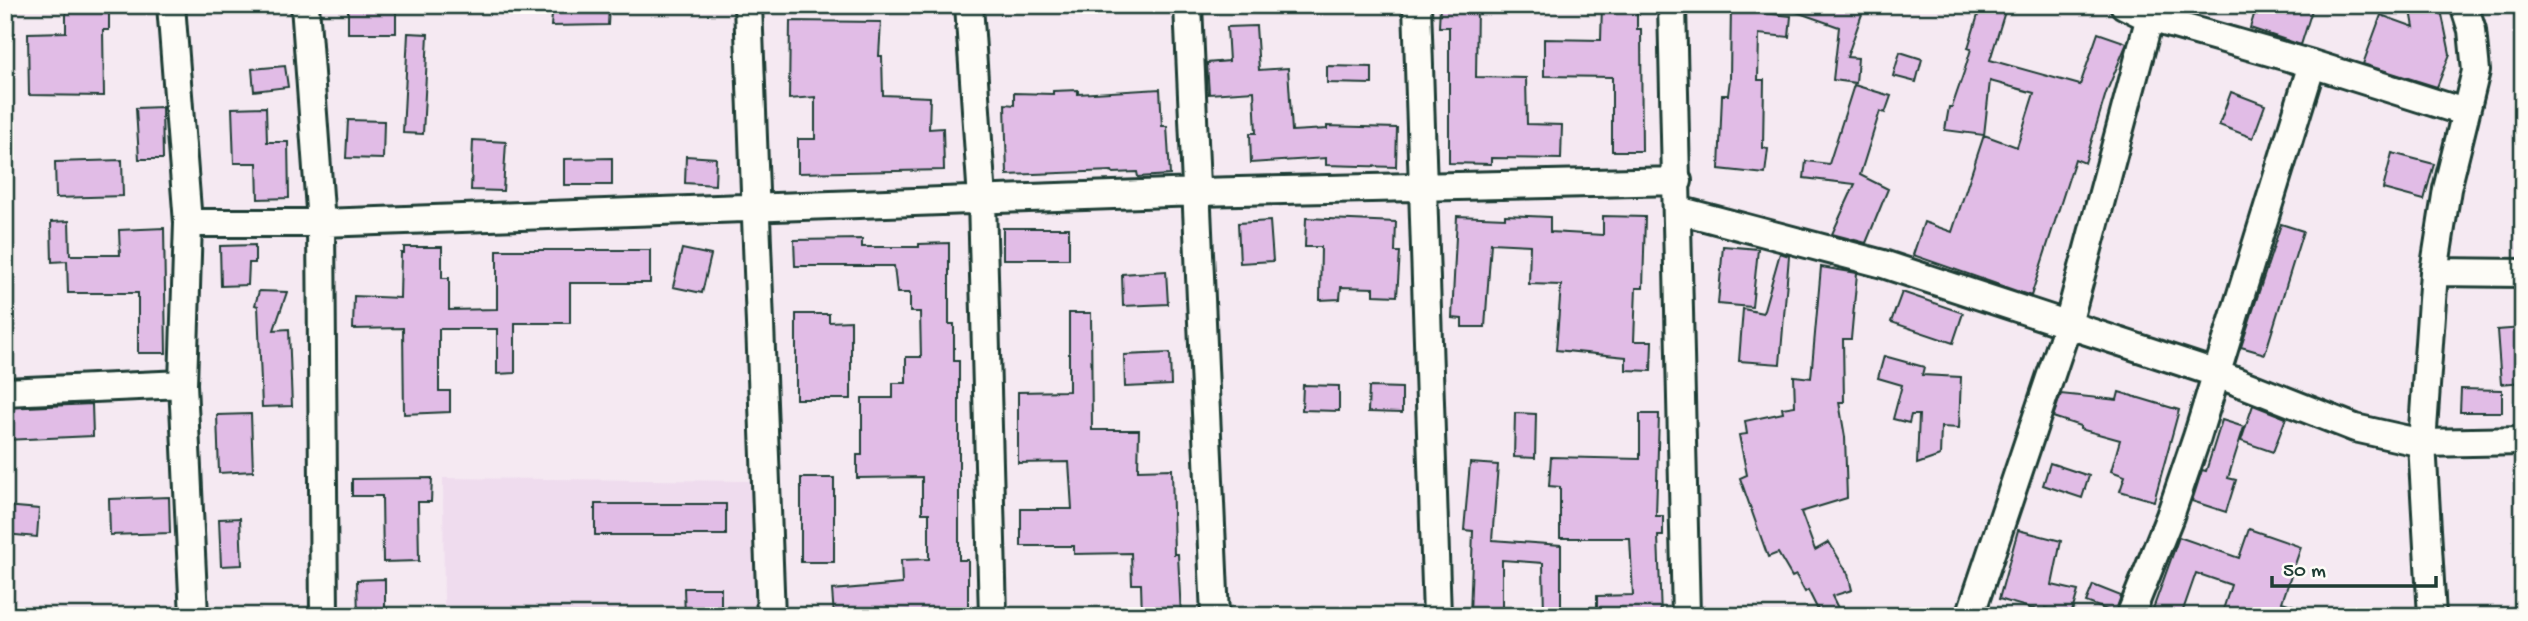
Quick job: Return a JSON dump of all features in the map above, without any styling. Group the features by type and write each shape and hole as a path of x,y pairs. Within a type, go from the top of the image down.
{"street":[{"path":"171,5 188,223 183,384 193,616"},
{"path":"305,5 320,223 324,616"},
{"path":"748,5 771,616"},
{"path":"968,5 982,200 993,616"},
{"path":"1188,5 1215,616"},
{"path":"1418,5 1437,616"},
{"path":"1672,5 1686,616"},
{"path":"2124,5 2464,113"},
{"path":"2432,616 2422,443 2434,272 2447,189 2476,71 2472,30 2464,5"},
{"path":"1977,612 2068,324 2151,12"},
{"path":"2130,616 2170,516 2312,64"},
{"path":"188,223 320,223 1198,191 1678,181"},
{"path":"1678,210 1870,260 2215,373 2355,428 2422,443 2523,441"},
{"path":"2434,272 2523,273"},
{"path":"5,392 183,384"}],"shaded area":[{"path":"443,478 752,481 757,616 444,616"}],"building":[{"path":"66,5 109,5 109,30 103,30 104,96 29,95 28,33 66,32"},
{"path":"348,5 396,5 396,33 348,33"},
{"path":"553,5 609,5 608,25 551,26"},
{"path":"1440,5 1477,5 1476,77 1526,78 1527,124 1562,125 1561,159 1491,158 1491,164 1449,163 1449,27 1439,27"},
{"path":"1602,5 1637,5 1637,29 1641,29 1642,151 1612,151 1612,77 1544,76 1544,39 1601,40"},
{"path":"1731,5 1756,5 1755,12 1791,16 1789,37 1759,34 1758,80 1764,80 1763,148 1768,149 1765,174 1719,169 1722,95 1728,95 1730,79"},
{"path":"1785,5 1846,5 1863,11 1847,57 1858,58 1856,83 1833,80 1839,27 1785,8"},
{"path":"1981,5 2007,5 1990,60 2080,85 2098,33 2127,43 2106,93 2085,163 2075,159 2031,296 1913,255 1924,222 1952,232 1984,135 1945,130 1949,107 1952,107 1971,49 1968,48","holes":["1990,81 2034,93 2017,147 1984,135"]},
{"path":"2257,5 2296,5 2312,10 2301,45 2250,28"},
{"path":"2410,5 2440,5 2450,54 2437,87 2363,64 2381,15 2414,27"},
{"path":"790,21 881,22 879,56 882,56 883,95 930,97 929,129 943,128 944,170 798,173 798,139 815,139 815,97 789,99"},
{"path":"1256,26 1259,70 1288,68 1292,131 1327,129 1327,126 1397,128 1396,167 1326,165 1326,158 1251,163 1250,133 1256,133 1254,91 1209,94 1207,63 1229,61 1227,27"},
{"path":"408,33 428,34 423,134 403,133"},
{"path":"1900,52 1922,59 1916,82 1893,76"},
{"path":"285,66 288,87 254,91 252,69"},
{"path":"1327,66 1372,67 1372,84 1327,83"},
{"path":"1854,85 1891,96 1885,113 1880,111 1860,175 1888,189 1866,243 1832,234 1855,184 1804,178 1806,161 1829,164"},
{"path":"1160,89 1162,126 1167,126 1170,175 1138,177 1137,172 1112,171 1007,175 1005,104 1014,105 1014,93 1053,94 1053,91 1078,90 1078,94"},
{"path":"2231,92 2265,105 2253,138 2219,125"},
{"path":"162,107 163,159 139,159 136,108"},
{"path":"266,107 267,142 288,142 289,198 258,199 257,163 234,163 232,108"},
{"path":"348,120 384,121 383,159 346,158"},
{"path":"473,140 506,142 503,191 471,190"},
{"path":"2392,153 2434,164 2424,200 2383,189"},
{"path":"686,156 716,158 715,185 685,183"},
{"path":"612,158 612,185 564,185 564,159"},
{"path":"122,160 123,196 56,198 55,162"},
{"path":"1505,215 1550,217 1550,232 1603,235 1603,216 1645,217 1643,288 1636,288 1634,341 1652,341 1651,371 1626,370 1626,357 1556,350 1561,285 1529,284 1530,245 1491,243 1485,327 1462,327 1462,319 1452,318 1457,216 1505,218"},
{"path":"1306,218 1396,222 1395,252 1400,252 1397,296 1374,295 1374,288 1341,287 1340,299 1320,300 1321,247 1305,247"},
{"path":"69,221 70,255 120,255 119,230 164,228 166,353 138,353 138,293 68,293 67,261 52,262 51,222"},
{"path":"1270,221 1273,261 1240,263 1238,223"},
{"path":"2281,224 2303,231 2265,354 2241,347"},
{"path":"1003,228 1069,228 1069,259 1003,259"},
{"path":"862,239 862,247 919,247 919,244 949,243 949,324 954,324 954,361 959,361 959,560 968,560 968,616 834,616 832,590 902,584 901,560 929,559 929,513 922,513 922,477 857,478 857,455 862,455 862,398 893,398 893,383 906,383 906,357 921,357 920,312 910,312 910,293 897,293 894,266 795,266 794,240"},
{"path":"255,245 255,263 249,263 248,285 221,286 220,246"},
{"path":"1723,246 1758,249 1752,307 1718,304"},
{"path":"404,247 442,247 442,278 449,278 449,310 497,309 497,250 650,250 650,283 570,283 570,323 515,323 515,373 497,374 497,329 439,329 439,391 450,391 450,412 404,414 403,328 353,329 354,296 400,298 401,253 404,253"},
{"path":"682,249 711,255 702,293 673,287"},
{"path":"1780,253 1789,256 1780,364 1739,361 1743,309 1763,313"},
{"path":"1821,267 1857,273 1851,339 1843,339 1844,402 1839,402 1845,437 1847,498 1801,512 1815,550 1829,542 1848,574 1852,590 1832,596 1842,616 1821,616 1808,590 1805,592 1796,575 1792,577 1778,553 1768,557 1740,478 1747,475 1739,435 1747,434 1745,421 1783,413 1782,408 1795,406 1794,376 1811,378"},
{"path":"1166,271 1168,304 1123,306 1122,274"},
{"path":"259,291 287,292 274,330 289,329 292,406 262,407 258,306 255,305"},
{"path":"1902,292 1963,313 1953,343 1891,322"},
{"path":"1069,313 1091,313 1092,430 1139,430 1138,470 1172,469 1174,554 1178,554 1181,616 1142,616 1141,584 1132,584 1131,553 1074,554 1074,546 1021,546 1021,509 1072,509 1069,462 1018,463 1018,392 1069,391"},
{"path":"796,314 829,314 829,322 851,321 851,399 796,399"},
{"path":"2523,328 2523,382 2501,384 2497,330"},
{"path":"1170,353 1171,385 1125,387 1124,355"},
{"path":"1884,356 1924,367 1922,375 1961,377 1959,428 1941,427 1940,456 1917,464 1919,415 1911,415 1909,423 1893,419 1902,385 1878,378"},
{"path":"1303,385 1339,386 1339,411 1302,410"},
{"path":"1369,387 1402,388 1402,413 1368,412"},
{"path":"2461,389 2502,390 2502,412 2460,412"},
{"path":"2119,392 2179,410 2154,501 2120,491 2125,476 2111,471 2120,440 2080,429 2080,426 2053,417 2061,394 2117,400"},
{"path":"92,404 93,436 5,440 5,408"},
{"path":"2253,405 2286,418 2273,452 2241,441"},
{"path":"1515,413 1536,414 1535,458 1514,457"},
{"path":"251,414 253,471 219,473 217,415"},
{"path":"1640,414 1659,414 1656,516 1663,516 1663,536 1658,536 1661,616 1597,616 1597,596 1633,595 1630,538 1560,538 1560,487 1549,486 1551,457 1640,459"},
{"path":"2222,420 2244,427 2228,478 2236,480 2226,512 2192,501 2202,470 2206,471"},
{"path":"1470,463 1498,465 1492,540 1561,545 1561,616 1544,616 1543,563 1502,560 1502,616 1470,616 1473,531 1464,530"},
{"path":"2050,463 2089,476 2082,498 2043,485"},
{"path":"432,478 431,502 418,502 419,561 383,562 382,496 352,496 352,479"},
{"path":"801,478 834,478 834,562 801,562"},
{"path":"169,497 170,533 110,535 109,499"},
{"path":"595,504 726,504 726,535 595,535"},
{"path":"5,506 39,509 37,537 5,534"},
{"path":"240,518 242,565 221,566 219,519"},
{"path":"2249,529 2301,547 2282,602 2314,612 2313,616 2221,616 2231,585 2196,573 2181,616 2157,616 2159,611 2153,609 2179,537 2239,558"},
{"path":"2018,530 2061,541 2052,585 2078,591 2071,615 2045,608 2044,612 1999,599"},
{"path":"385,579 385,616 358,616 357,580"},
{"path":"2093,585 2121,596 2115,613 2086,602"},
{"path":"684,588 721,588 721,616 685,616"}]}
